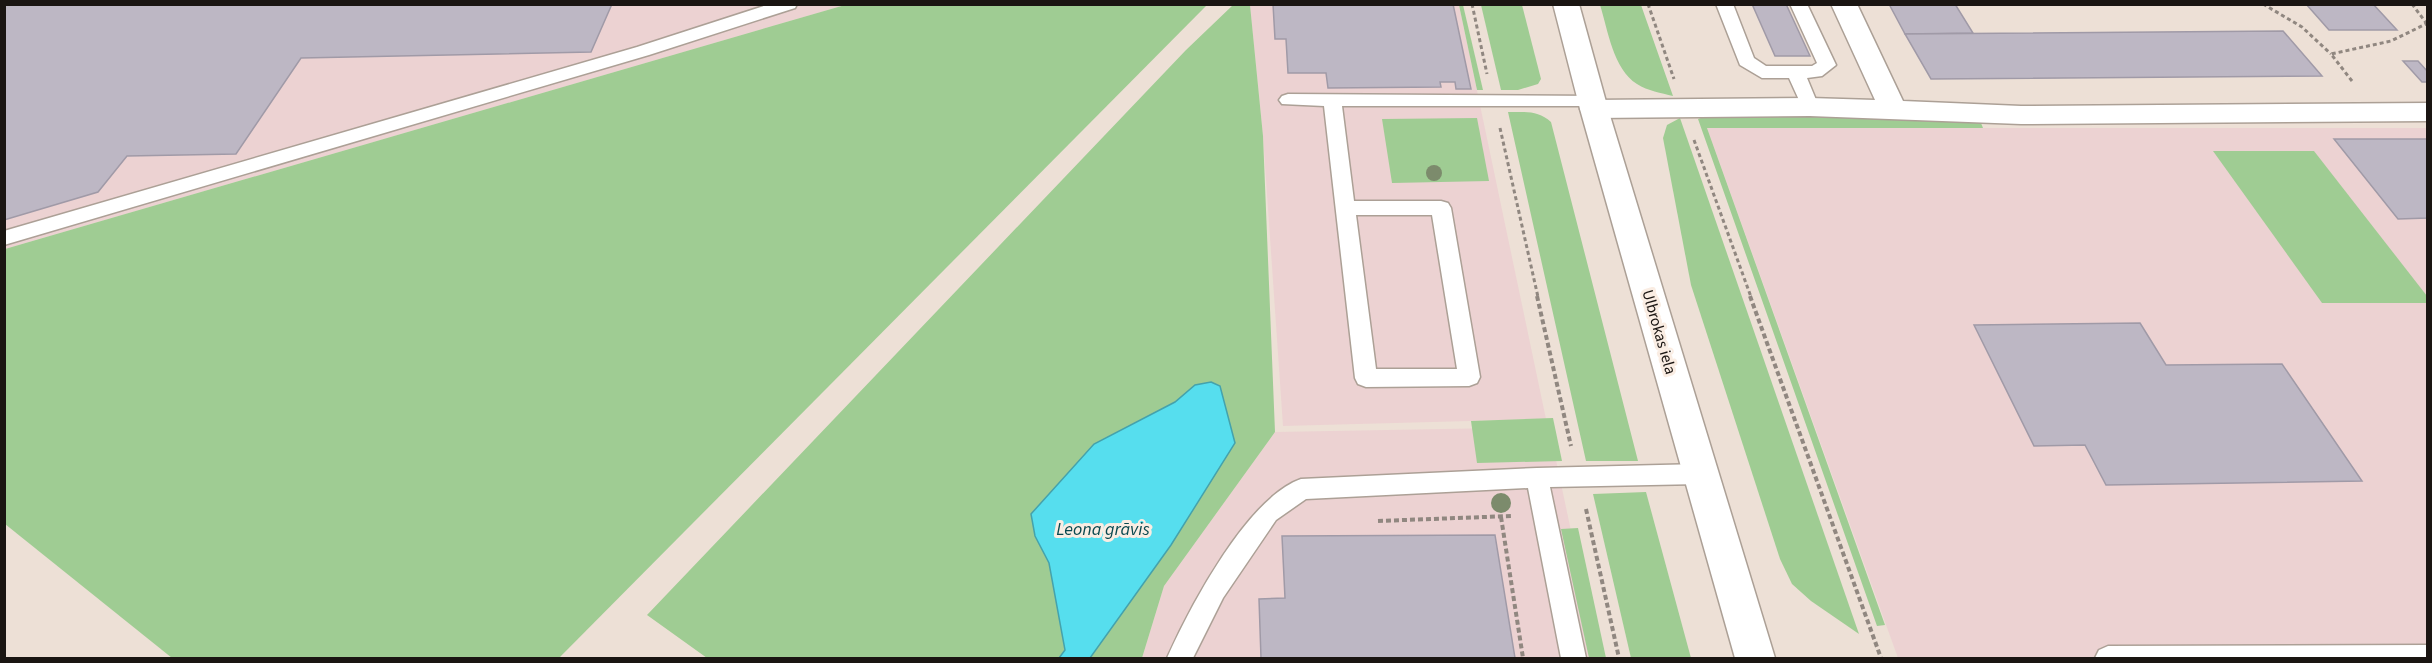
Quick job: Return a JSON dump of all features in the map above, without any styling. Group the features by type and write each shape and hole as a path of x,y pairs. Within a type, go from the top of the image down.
{"street":[{"name":"Ulbrokas iela","path":"1566,4 1592,104 1755,658"},
{"path":"1844,4 1893,109"},
{"path":"1592,104 1683,108 1893,109 2021,115 2427,112"}],"lane":[{"path":"4,238 632,54 789,4"},
{"path":"1724,4 1746,61 1762,72 1816,72 1827,65 1798,4"},
{"path":"1796,73 1810,107"},
{"path":"1288,100 1493,100 1592,104"},
{"path":"1332,100 1366,378 1469,377 1441,208 1346,208"},
{"path":"1180,658 1214,590 1268,513 1302,489 1537,478 1701,474"},
{"path":"1537,478 1574,658"},
{"path":"2108,658 2427,657"}],"path":[{"path":"1472,4 1619,658"},
{"path":"1648,4 1683,108 1881,658"},
{"path":"2264,4 2302,27 2331,54 2379,113"},
{"path":"2331,54 2391,41 2427,24 2412,4"},
{"path":"1374,521 1544,514"},
{"path":"1501,517 1523,658"}],"shaded area":[{"path":"5,5 845,5 5,249"},
{"path":"1250,5 1459,5 1546,419 1283,426 1263,136"},
{"path":"1707,128 2427,128 2427,658 1898,658"},
{"path":"1549,427 1598,658 1142,658 1164,586 1275,432"}],"green space":[{"path":"845,5 1207,5 559,658 172,658 5,524 5,249"},
{"path":"1233,5 1250,5 1263,136 1275,432 1164,586 1142,658 1090,658 1171,545 1195,385 1035,536 1049,563 1065,650 1059,658 707,658 647,615 1186,50"},
{"path":"1459,5 1463,5 1483,90 1477,90"},
{"path":"1481,5 1522,5 1541,79 1538,84 1518,90 1501,90"},
{"path":"1600,5 1641,5 1673,96 1655,92 1637,84 1622,69 1612,48"},
{"path":"1508,112 1536,114 1551,122 1638,461 1586,461"},
{"path":"1820,116 1981,123 1983,128 1707,128 1885,625 1877,626 1698,119 1703,117"},
{"path":"1477,118 1489,181 1392,183 1382,119"},
{"path":"1680,118 1859,634 1811,601 1792,584 1780,559 1691,285 1663,138 1667,125"},
{"path":"2213,151 2314,151 2427,296 2427,303 2322,303"},
{"path":"1553,418 1562,461 1477,463 1471,421"},
{"path":"1646,492 1691,658 1631,658 1593,494"},
{"path":"1578,528 1606,658 1589,658 1561,529"}],"water":[{"name":"Leona grāvis","path":"1211,382 1220,386 1235,443 1171,545 1090,658 1059,658 1065,650 1049,563 1035,536 1031,514 1094,444 1175,402 1195,385"}],"building":[{"path":"4,4 612,4 591,52 301,58 236,154 127,156 98,192 4,220"},
{"path":"1273,4 1453,4 1471,89 1456,89 1455,82 1440,82 1441,87 1328,88 1326,73 1288,73 1286,39 1275,39"},
{"path":"1752,4 1786,4 1810,56 1775,56"},
{"path":"1889,4 1955,4 1973,33 1905,34"},
{"path":"2306,4 2373,4 2397,30 2329,30"},
{"path":"2283,31 2322,76 1931,79 1905,34"},
{"path":"2403,61 2418,61 2428,72 2428,82 2422,82"},
{"path":"2334,139 2428,139 2428,218 2398,219"},
{"path":"2140,323 2166,365 2282,364 2362,481 2106,485 2085,445 2034,446 1974,325"},
{"path":"1495,535 1515,658 1261,658 1259,599 1285,598 1282,536"}]}
